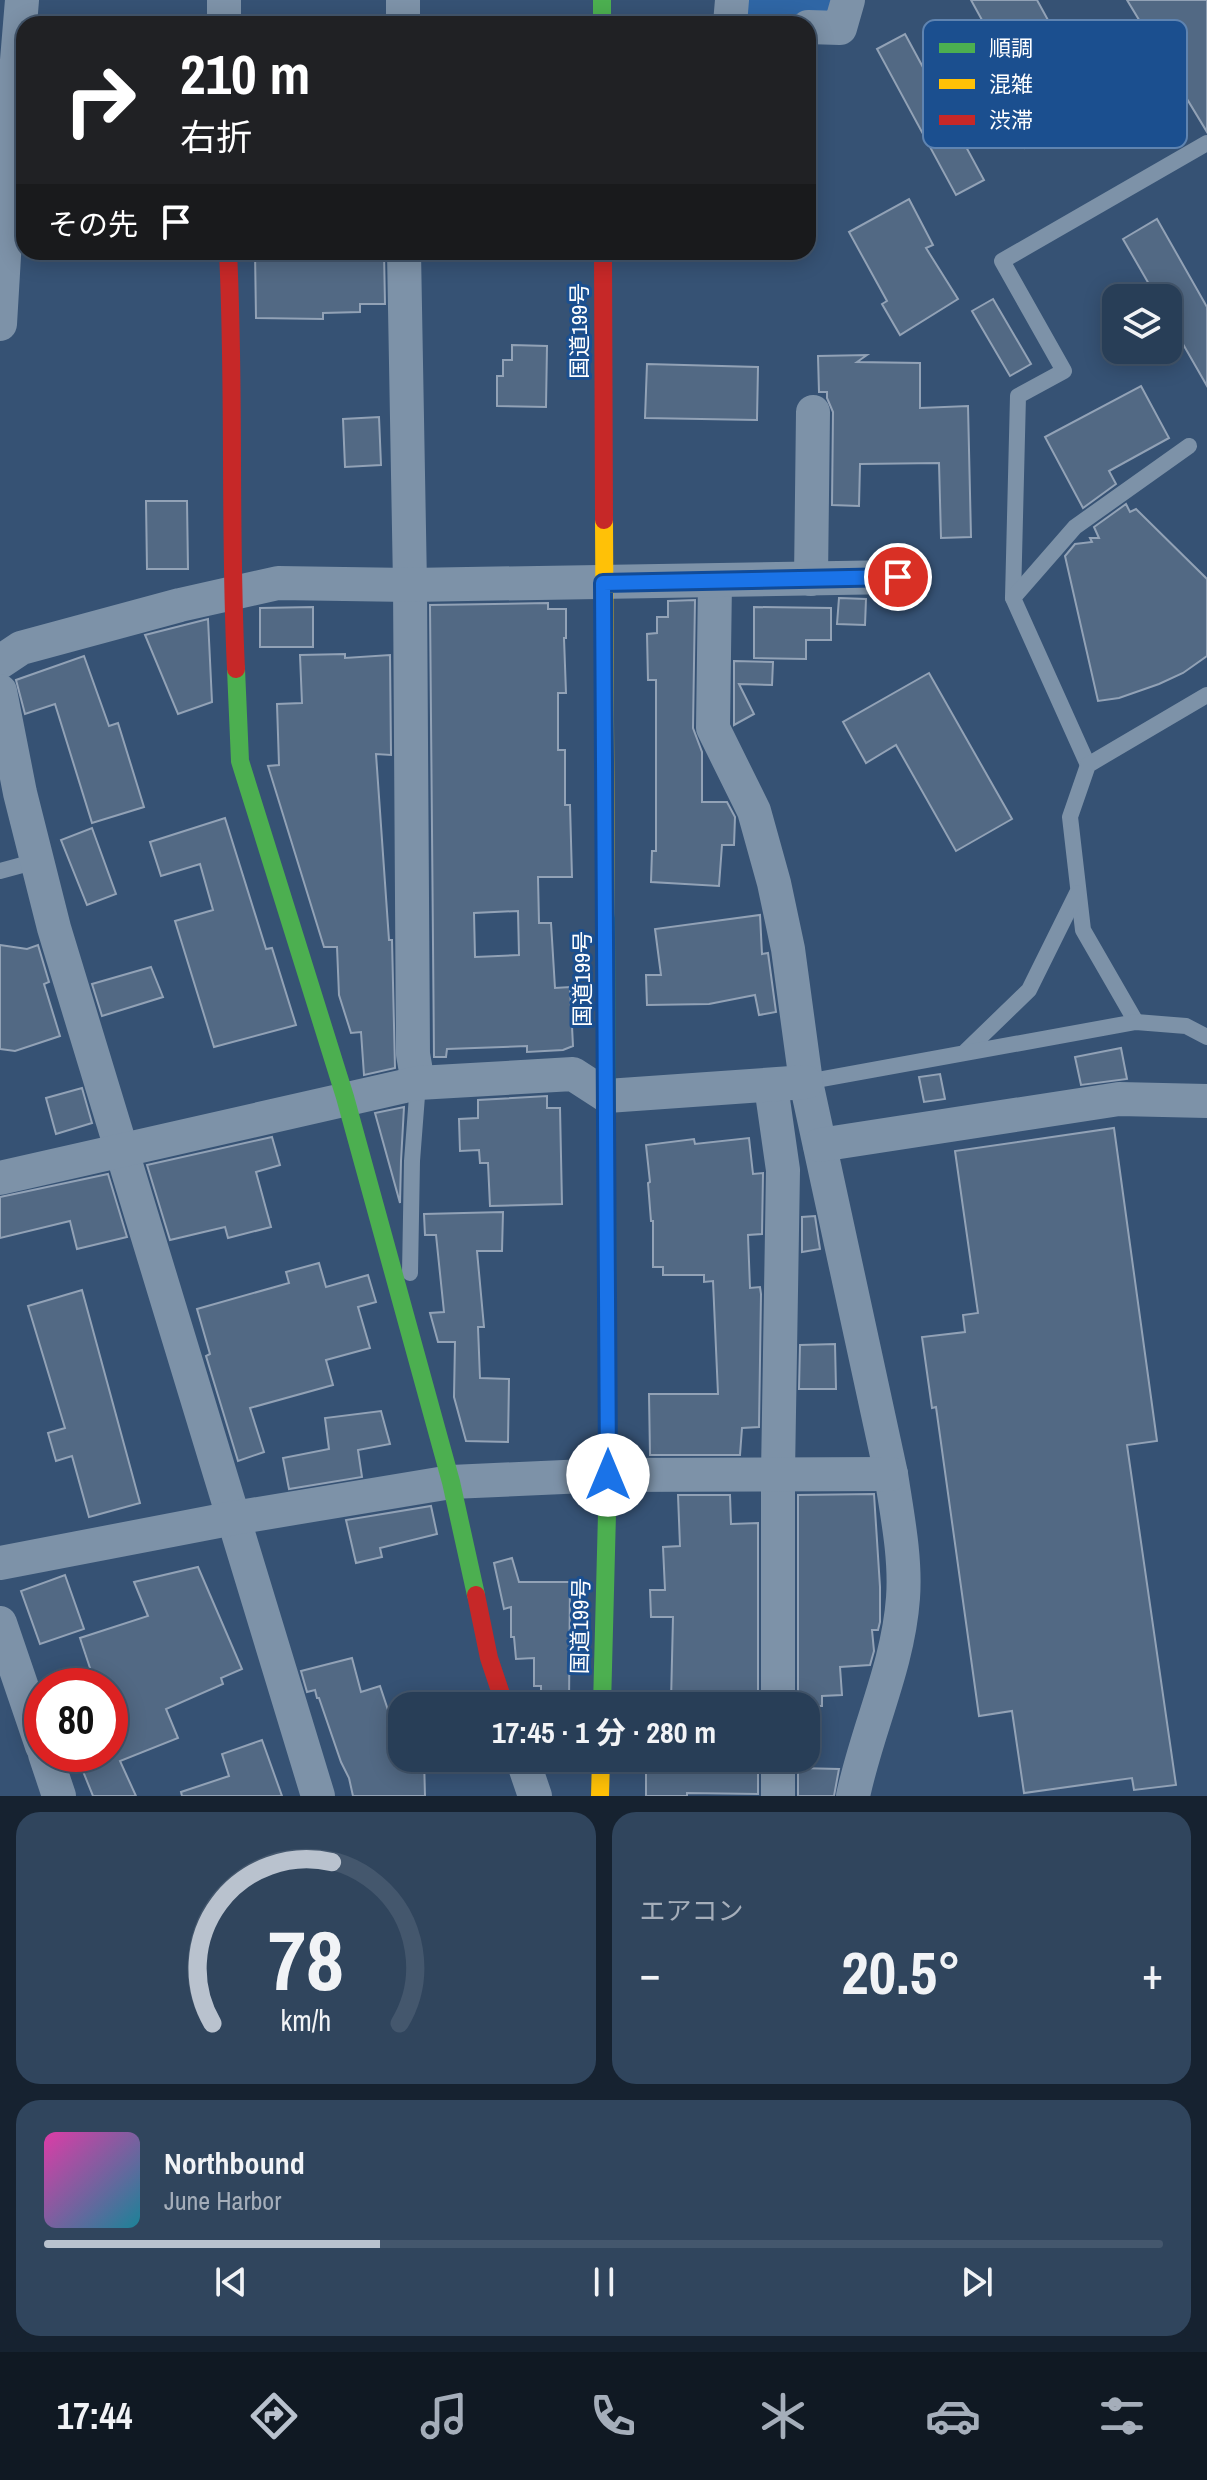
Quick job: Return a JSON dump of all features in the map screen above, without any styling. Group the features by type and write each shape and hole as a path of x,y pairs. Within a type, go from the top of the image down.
{"main road":[{"path":"228,260 232,593 240,761 345,1097 451,1482 489,1658 500,1692"},
{"name":"国道199号","path":"602,1692 608,1475 603,260"},
{"path":"600,1796 601,1772"}],"street":[{"path":"816,27 840,28 848,0"},
{"path":"0,324 16,73"},
{"path":"404,260 413,1054 418,1083"},
{"path":"811,579 813,412"},
{"path":"0,662 21,648 278,583 410,585 898,577"},
{"path":"715,581 713,728 754,811 774,883 788,949 806,1082 891,1474 900,1537 903,1595 897,1644 853,1796"},
{"path":"0,691 20,793 54,928 318,1796"},
{"path":"0,1178 345,1097 418,1083 573,1074 607,1096 806,1082"},
{"path":"771,1086 783,1170 778,1692"},
{"path":"820,1145 1119,1099 1207,1101"},
{"path":"0,1563 234,1518 451,1482 608,1475 891,1474"},
{"path":"0,1623 24,1693"},
{"path":"51,1772 59,1796"},
{"path":"527,1772 535,1796"},
{"path":"778,1772 778,1796"}],"lane":[{"path":"1088,765 1013,598 1018,396 1064,371 1002,261 1207,143"},
{"path":"1013,598 1075,527 1189,446"},
{"path":"1136,1022 1083,930 1070,817 1088,765 1207,695"},
{"path":"0,871 37,861"},
{"path":"966,1051 1029,990 1077,893"},
{"path":"806,1082 1136,1022 1186,1026 1207,1037"},
{"path":"409,1332 412,1161 418,1083"}],"shaded area":[{"path":"732,0 848,0 816,19 816,16 731,16"}],"building":[{"path":"971,0 1037,0 1048,20 982,20"},
{"path":"1127,0 1207,0 1207,132 1187,99 1187,20 1139,20"},
{"path":"905,34 923,67 923,134 877,49"},
{"path":"931,148 967,148 984,180 956,195"},
{"path":"909,199 933,245 926,248 958,299 900,335 882,304 887,301 849,232"},
{"path":"1157,219 1207,307 1207,386 1182,342 1182,284 1149,284 1123,239"},
{"path":"255,260 384,260 385,304 360,304 360,312 323,313 323,319 256,318"},
{"path":"993,299 1031,364 1010,376 972,311"},
{"path":"512,345 547,346 546,407 497,406 497,376 503,376 503,360 512,360"},
{"path":"867,355 857,362 920,363 920,408 968,406 971,537 941,538 939,463 860,464 859,506 832,505 833,412 827,392 819,392 818,356"},
{"path":"647,364 758,367 757,420 645,418"},
{"path":"1141,386 1169,438 1109,471 1116,484 1083,508 1045,437"},
{"path":"379,417 381,465 345,467 343,419"},
{"path":"146,501 187,501 188,569 147,569"},
{"path":"1126,504 1130,512 1136,509 1207,579 1207,656 1183,673 1159,684 1119,698 1098,701 1065,556 1075,544 1099,538 1094,527"},
{"path":"839,598 866,599 865,625 837,624"},
{"path":"695,600 693,728 702,752 702,802 727,802 735,817 734,845 722,845 719,886 651,882 652,851 656,851 656,680 648,680 647,634 657,633 657,617 668,617 668,601"},
{"path":"548,603 548,609 566,609 566,693 558,693 558,750 565,750 565,805 570,805 572,877 538,877 539,923 551,923 555,988 570,987 573,1046 563,1050 527,1052 527,1046 447,1049 446,1057 434,1057 430,605","holes":["518,911 519,955 475,957 474,913"]},
{"path":"313,607 313,647 260,647 260,608"},
{"path":"754,607 831,608 831,640 806,640 806,659 754,658"},
{"path":"208,619 212,702 178,714 145,635"},
{"path":"345,654 345,658 390,655 391,755 376,754 389,940 392,940 395,1068 364,1075 361,1032 351,1033 339,995 337,947 324,947 268,766 279,765 277,704 302,703 300,655"},
{"path":"84,656 109,726 118,723 144,807 92,823 55,704 25,714 16,680"},
{"path":"734,661 773,662 772,685 739,684 754,714 734,725"},
{"path":"929,673 1012,819 956,851 896,745 866,763 843,722"},
{"path":"225,818 266,949 272,948 296,1025 214,1047 175,921 213,910 200,864 161,876 150,842"},
{"path":"92,828 116,894 87,905 61,840"},
{"path":"760,915 762,954 768,953 776,1012 759,1015 755,995 709,1004 647,1005 646,975 661,975 655,929"},
{"path":"0,945 27,949 38,945 49,982 44,984 60,1036 15,1051 0,1049"},
{"path":"151,967 163,997 102,1016 92,984"},
{"path":"1121,1048 1127,1079 1081,1085 1075,1057"},
{"path":"940,1074 945,1099 924,1102 919,1077"},
{"path":"82,1088 92,1123 56,1134 46,1098"},
{"path":"547,1096 547,1108 560,1108 562,1204 490,1206 488,1163 480,1163 479,1150 460,1151 459,1119 478,1118 478,1100"},
{"path":"404,1107 401,1161 400,1203 375,1113"},
{"path":"1114,1128 1157,1441 1127,1445 1176,1785 1134,1790 1132,1778 1024,1793 1012,1711 979,1716 936,1407 932,1408 922,1337 965,1332 963,1315 978,1313 955,1151"},
{"path":"272,1137 280,1165 256,1172 271,1227 228,1238 225,1227 170,1240 147,1165"},
{"path":"749,1138 753,1174 763,1173 762,1234 748,1235 750,1288 760,1287 761,1294 759,1427 742,1428 740,1455 650,1455 649,1394 718,1394 713,1281 704,1282 704,1275 663,1275 663,1267 653,1267 653,1221 646,1145 694,1139 695,1144"},
{"path":"108,1174 127,1237 77,1249 70,1221 0,1238 0,1197"},
{"path":"503,1212 502,1251 477,1251 484,1327 478,1327 480,1378 509,1379 508,1442 466,1441 454,1397 455,1342 438,1342 430,1313 444,1312 436,1235 425,1235 424,1214"},
{"path":"815,1216 820,1249 802,1252 802,1217"},
{"path":"319,1263 326,1287 368,1275 376,1302 358,1307 370,1348 326,1360 333,1385 250,1408 264,1452 238,1461 206,1356 210,1354 197,1309 289,1283 286,1272"},
{"path":"82,1290 140,1503 89,1517 72,1456 56,1461 48,1433 65,1428 28,1306"},
{"path":"835,1344 836,1389 799,1389 800,1345"},
{"path":"381,1411 390,1444 358,1450 362,1477 289,1489 283,1458 329,1449 325,1418"},
{"path":"874,1494 880,1622 878,1630 872,1630 874,1651 870,1665 840,1667 842,1695 822,1696 822,1706 820,1692 798,1692 798,1495"},
{"path":"678,1495 730,1495 731,1524 758,1523 758,1692 671,1692 673,1617 651,1617 650,1590 665,1590 663,1547 680,1546"},
{"path":"431,1506 437,1534 380,1548 382,1557 356,1563 346,1520"},
{"path":"512,1558 519,1582 570,1582 569,1692 541,1692 541,1686 534,1686 534,1658 516,1659 514,1637 511,1637 511,1607 504,1609 494,1563"},
{"path":"198,1567 242,1669 221,1678 223,1684 166,1709 178,1738 128,1758 128,1668 90,1668 80,1638 148,1616 134,1582"},
{"path":"65,1575 84,1629 40,1644 21,1591"},
{"path":"352,1658 361,1692 380,1686 388,1710 388,1772 424,1772 425,1796 353,1796 319,1698 315,1690 307,1692 301,1671"},
{"path":"262,1740 282,1796 182,1796 181,1792 229,1776 222,1754"},
{"path":"839,1769 834,1796 798,1796 798,1772"},
{"path":"83,1772 125,1772 136,1796 93,1796"},
{"path":"646,1772 758,1772 758,1794 646,1796"}],"traffic: fast":[{"path":"602,0 602,16"},
{"path":"236,669 240,761 345,1097 451,1482 476,1595"},
{"path":"602,1692 608,1475 606,914"}],"traffic: slow":[{"path":"604,520 606,914"},
{"path":"600,1796 601,1772"}],"traffic: jam":[{"path":"228,260 236,669"},
{"path":"603,260 604,520"},
{"path":"476,1595 489,1658 500,1692"}],"route":[{"path":"608,1475 603,583 898,577"}]}
